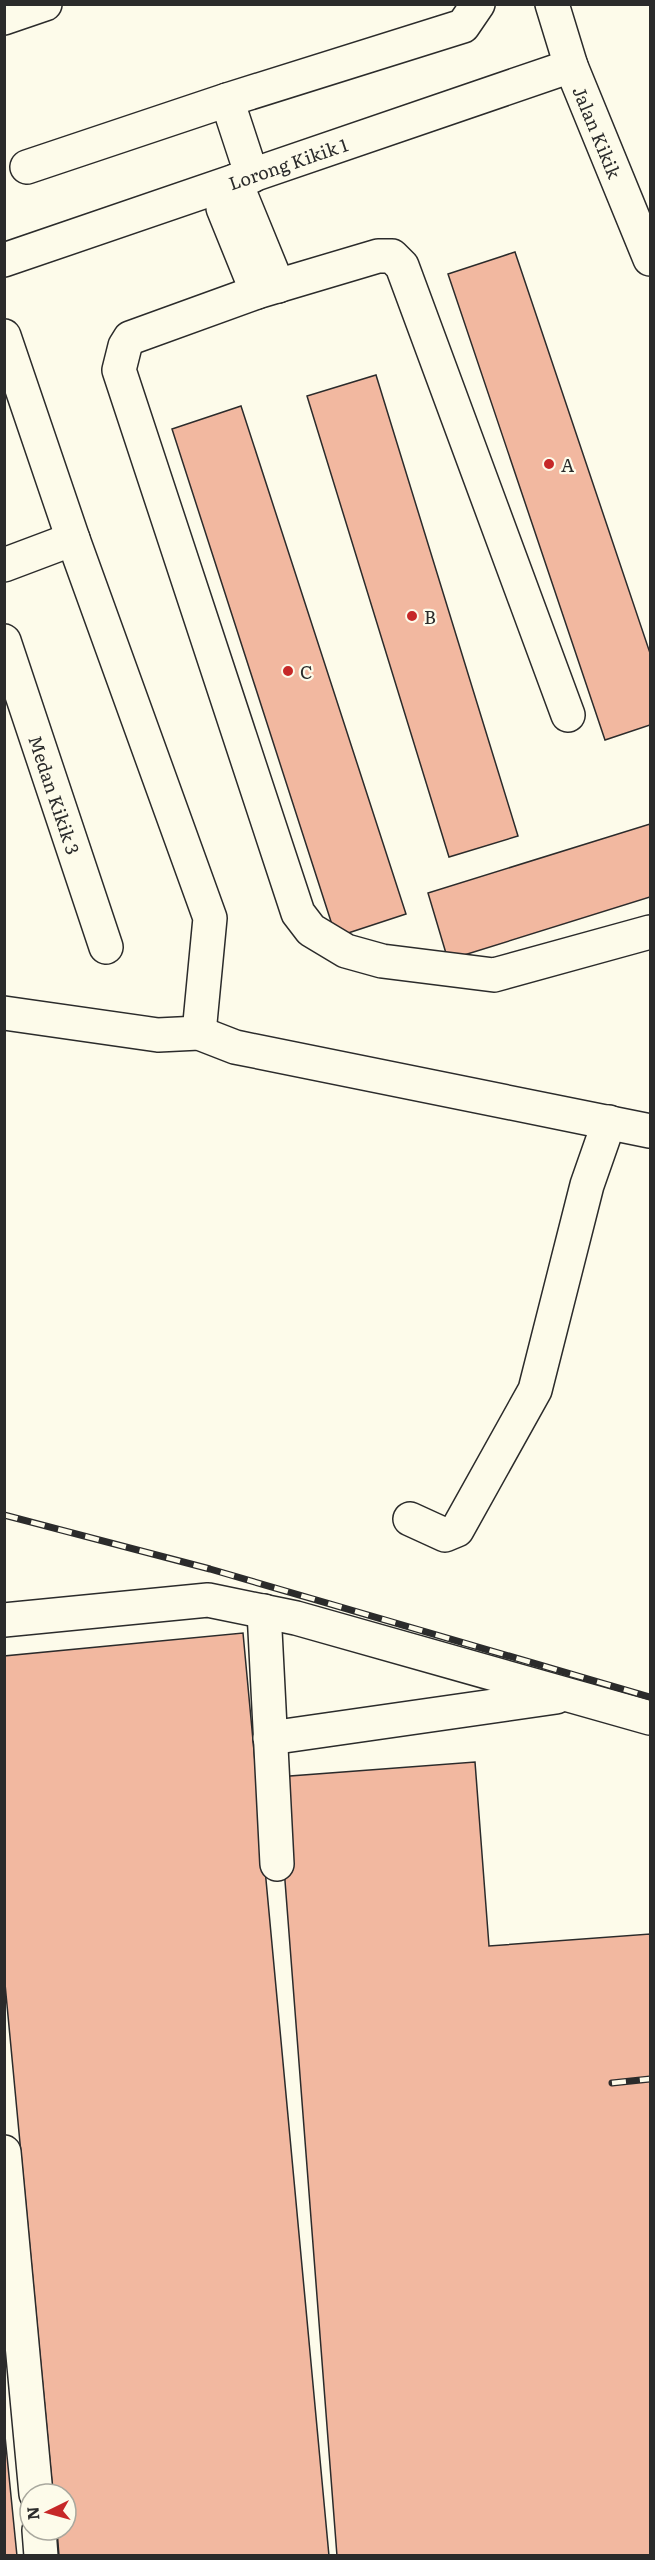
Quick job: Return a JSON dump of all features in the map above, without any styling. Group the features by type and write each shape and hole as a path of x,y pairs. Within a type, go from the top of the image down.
{"street":[{"path":"4,18 45,4"},
{"path":"27,167 226,100 463,26 478,4"},
{"name":"Jalan Kikik","path":"552,4 571,66 651,259"},
{"name":"Lorong Kikik 1","path":"4,260 571,66"},
{"path":"226,100 234,182 267,289"},
{"path":"568,715 402,266 392,256 378,256 267,289 130,338 125,346 119,370 298,913 311,930 346,951 381,961 494,975 651,932"},
{"path":"4,336 73,539 210,918 199,1034"},
{"path":"4,565 73,539"},
{"name":"Medan Kikik 3","path":"4,641 106,947"},
{"path":"4,1013 158,1035 199,1034 235,1047 651,1131"},
{"path":"410,1519 446,1535 457,1530 535,1390 587,1185 609,1122"},
{"path":"4,1620 208,1600 297,1618 651,1718"},
{"path":"264,1611 277,1864"},
{"path":"270,1738 570,1695"},
{"path":"4,2152 35,2482"}],"building":[{"name":"A","path":"515,252 650,653 650,725 605,740 448,274"},
{"name":"B","path":"376,375 518,836 449,857 307,396"},
{"name":"C","path":"241,406 406,914 336,937 172,429"},
{"path":"650,824 650,897 448,960 428,893"},
{"path":"243,1633 329,2556 59,2556 58,2542 78,2542 78,2482 52,2482 4,1973 4,1656"},
{"path":"475,1762 489,1946 650,1934 650,2556 337,2556 277,1777"},
{"path":"4,2426 17,2556 4,2556"}],"railway":[{"path":"4,1515 210,1569 650,1697"},
{"path":"612,2083 650,2079"}],"place":[{"name":"A","path":"549,464"},
{"name":"B","path":"412,616"},
{"name":"C","path":"288,671"}]}
